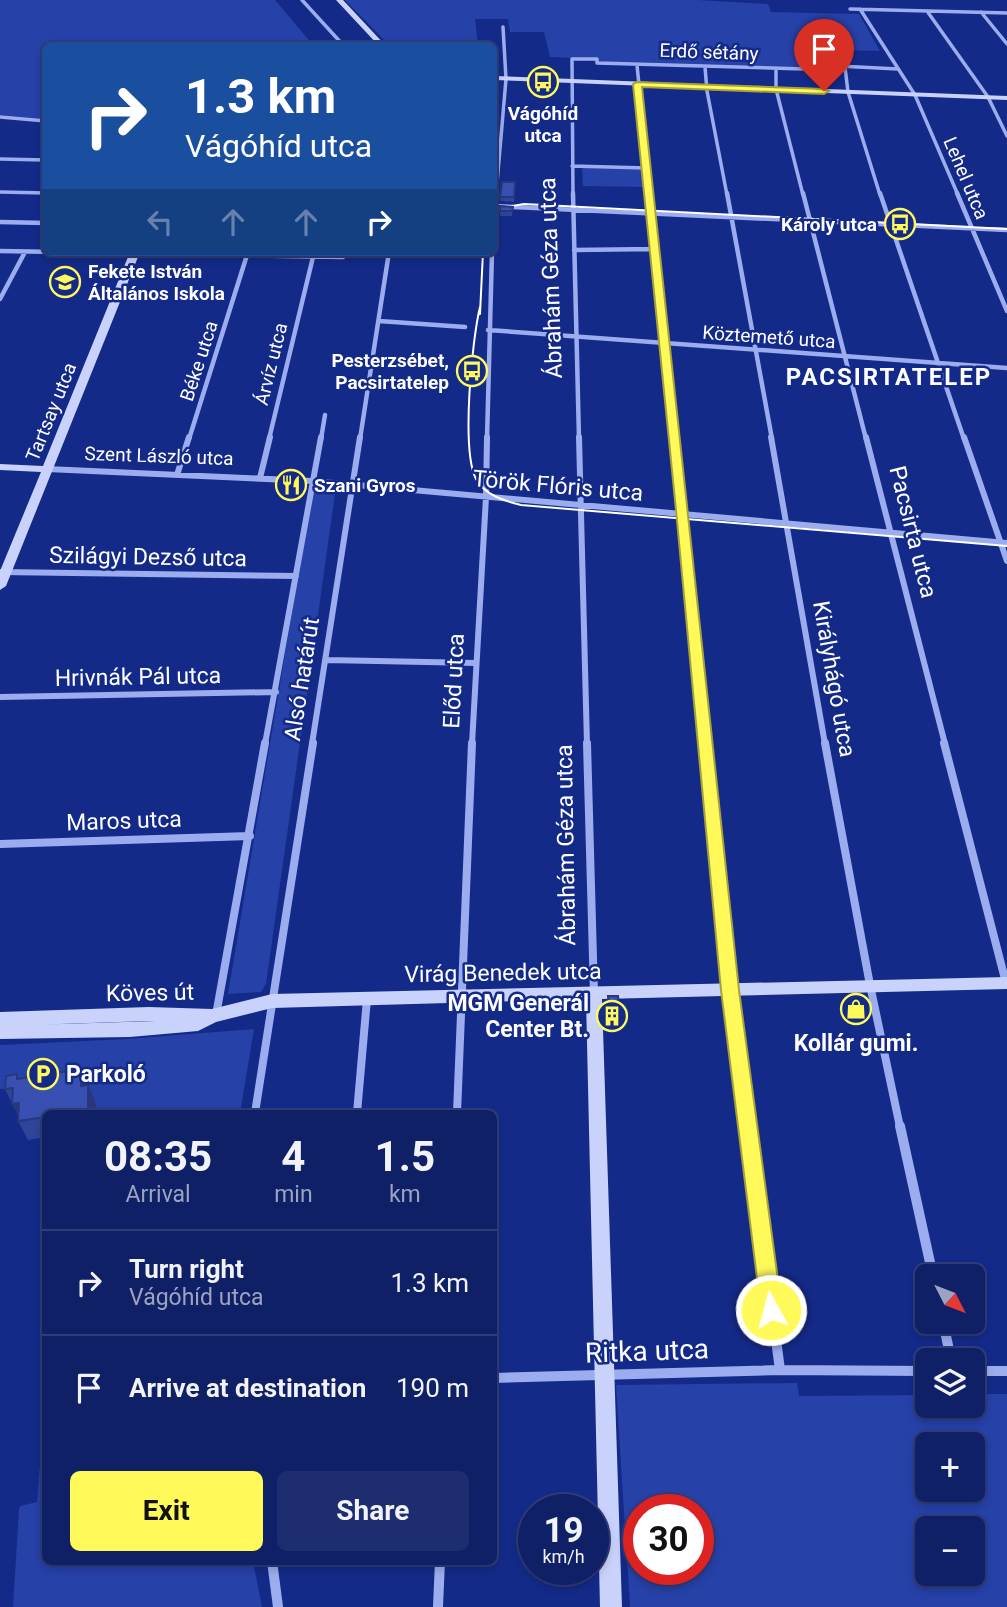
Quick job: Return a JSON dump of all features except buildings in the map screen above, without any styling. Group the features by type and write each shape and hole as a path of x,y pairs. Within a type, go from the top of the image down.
{"street":[{"path":"302,0 340,42"},
{"path":"339,0 379,42"},
{"path":"850,9 1007,13"},
{"name":"Lehel utca","path":"860,9 915,94 1007,311"},
{"path":"927,11 988,97 1007,136"},
{"path":"981,12 1007,44"},
{"path":"497,174 506,79 503,27"},
{"name":"Erdő sétány","path":"572,59 597,59 597,63 637,65 898,69"},
{"name":"Ábrahám Géza utca","path":"572,59 574,250 611,1607"},
{"path":"637,65 730,990 780,1370"},
{"name":"Királyhágó utca","path":"705,67 706,87 757,350 870,986 930,1264"},
{"path":"845,67 848,92 889,225 1004,542 1007,561"},
{"name":"Pacsirta utca","path":"776,68 776,89 809,221 1007,983"},
{"path":"497,78 1007,98"},
{"path":"0,117 42,121"},
{"path":"0,159 42,160"},
{"path":"572,166 647,167"},
{"path":"0,192 42,193"},
{"path":"497,206 1007,230"},
{"path":"0,222 42,223"},
{"path":"574,250 655,250"},
{"path":"0,251 42,251"},
{"path":"0,299 25,251"},
{"name":"Tartsay utca","path":"0,586 3,572 133,256"},
{"path":"247,256 328,256"},
{"name":"Béke utca","path":"177,475 247,256"},
{"name":"Alsó határút","path":"255,1110 388,256"},
{"name":"Előd utca","path":"457,1110 475,663 486,498 492,256"},
{"name":"Árvíz utca","path":"260,478 313,257"},
{"path":"379,321 465,327"},
{"name":"Köztemető utca","path":"488,330 1007,368"},
{"name":"Alsó határút","path":"214,1016 250,836 325,415"},
{"name":"Szent László utca","path":"0,467 314,481"},
{"name":"Török Flóris utca","path":"314,481 683,516 1004,542"},
{"name":"Szilágyi Dezső utca","path":"3,572 296,576"},
{"path":"327,660 475,663"},
{"name":"Hrivnák Pál utca","path":"0,697 276,692"},
{"name":"Maros utca","path":"0,844 250,836"},
{"name":"Virág Benedek utca","path":"214,1016 272,1001 1007,983"},
{"path":"356,1110 367,998"},
{"name":"Köves út","path":"0,1018 92,1023 130,1030 198,1024 214,1016"},
{"name":"Köves út","path":"0,1032 92,1023"},
{"name":"Ritka utca","path":"497,1378 780,1370 915,1371"},
{"path":"985,1371 1007,1371"},
{"path":"273,1565 278,1607"},
{"path":"438,1607 440,1565"}],"shaded area":[{"path":"0,0 275,0 310,42 42,42 42,119 0,115"},
{"path":"345,0 698,0 768,4 771,12 859,14 880,51 834,50 838,70 597,63 597,59 550,57 544,32 510,32 508,19 475,19 478,42 386,42"},
{"path":"582,167 642,168 644,187 583,186"},
{"path":"318,490 335,494 266,984 261,992 228,994 312,493"},
{"path":"254,1029 240,1110 87,1110 26,1089 0,1089 0,1045"},
{"path":"797,1383 799,1396 915,1395 915,1418 985,1418 985,1394 1007,1394 1007,1607 630,1607 629,1585 714,1585 714,1494 623,1496 616,1385"},
{"path":"42,1440 42,1565 254,1565 262,1607 13,1607 19,1510 20,1506 37,1502"}],"tram line":[{"path":"497,208 524,204 1007,229"},
{"path":"480,314 483,256"},
{"path":"480,307 471,368 469,445 472,465 480,485 508,502 1007,546"}],"place":[{"name":"Vágóhíd utca","path":"543,82"},
{"name":"Károly utca","path":"900,224"},
{"name":"Fekete István Általános Iskola","path":"65,282"},
{"name":"Pesterzsébet, Pacsirtatelep","path":"472,371"},
{"name":"Szani Gyros","path":"291,485"},
{"name":"Kollár gumi.","path":"856,1009"},
{"name":"MGM Generál Center Bt.","path":"612,1016"},
{"name":"Parkoló","path":"43,1074"}],"district":[{"name":"PACSIRTATELEP","path":"889,377"}],"route":[{"path":"771,1310 730,990 666,344 637,84 824,91"}]}
